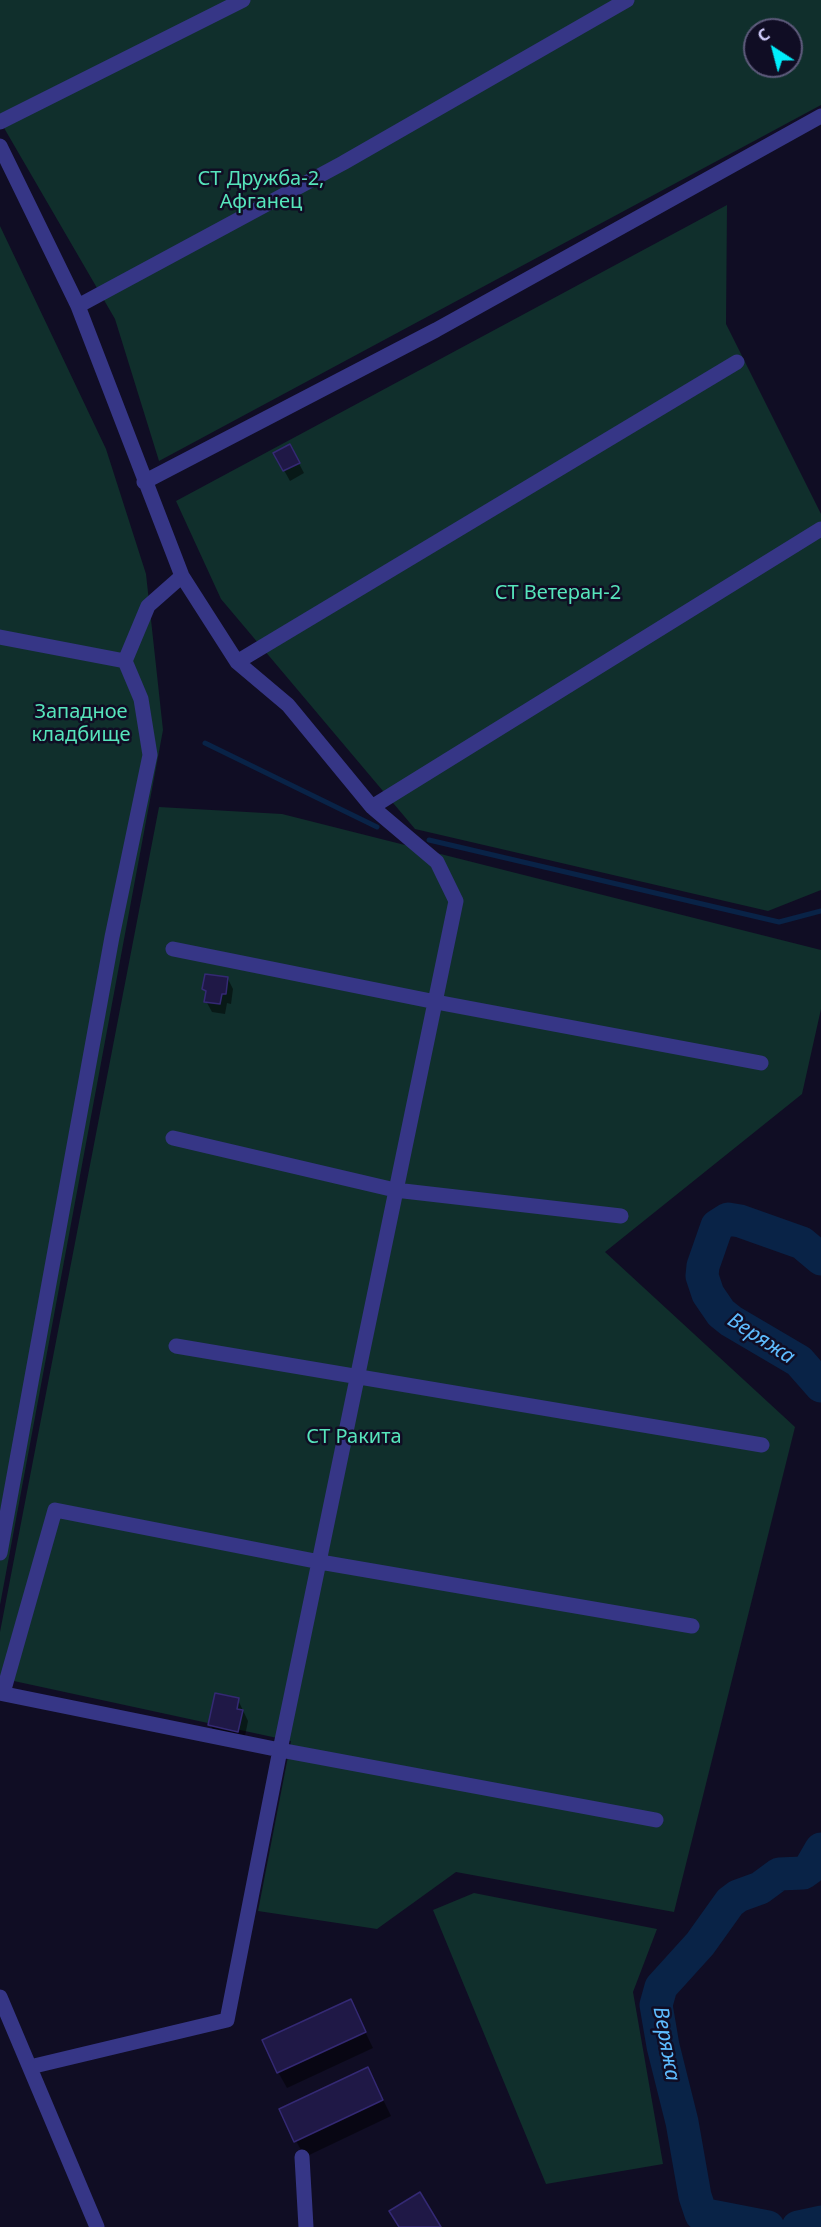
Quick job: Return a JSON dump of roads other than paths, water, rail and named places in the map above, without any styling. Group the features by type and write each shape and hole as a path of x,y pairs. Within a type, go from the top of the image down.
{"street":[{"path":"0,122 243,0"},
{"path":"78,306 343,163 627,0"},
{"path":"144,482 436,330 821,116"},
{"path":"0,146 78,306 182,576 237,662 288,705 372,807 437,862 456,901 280,1750 227,2020 30,2067"},
{"path":"237,662 737,362"},
{"path":"372,807 821,529"},
{"path":"0,1553 112,937 150,755 141,699 125,661 148,606 182,576"},
{"path":"0,637 125,661"},
{"path":"173,949 436,1002 762,1063"},
{"path":"173,1138 395,1190 621,1216"},
{"path":"176,1346 762,1445"},
{"path":"656,1820 280,1750 1,1693 56,1510 320,1562 692,1626"},
{"path":"0,1997 97,2227"},
{"path":"302,2157 306,2227"}],"waterway":[{"path":"205,743 377,827"},
{"path":"429,840 779,922 821,911"},
{"name":"Веряжа","path":"821,1259 802,1243 728,1219 717,1226 703,1266 702,1276 708,1294 721,1313 799,1361 821,1386"},
{"name":"Веряжа","path":"768,2227 701,2214 695,2196 682,2122 663,2046 656,2005 661,1987 700,1944 730,1902 738,1896 760,1888 779,1874 803,1873 810,1868 821,1849"},
{"name":"Веряжа","path":"798,2227 821,2222"}],"park label":[{"name":"СТ Дружба-2, Афганец","path":"261,190"},
{"name":"СТ Ветеран-2","path":"558,593"},
{"name":"Западное кладбище","path":"81,724"},
{"name":"СТ Ракита","path":"354,1437"}]}
